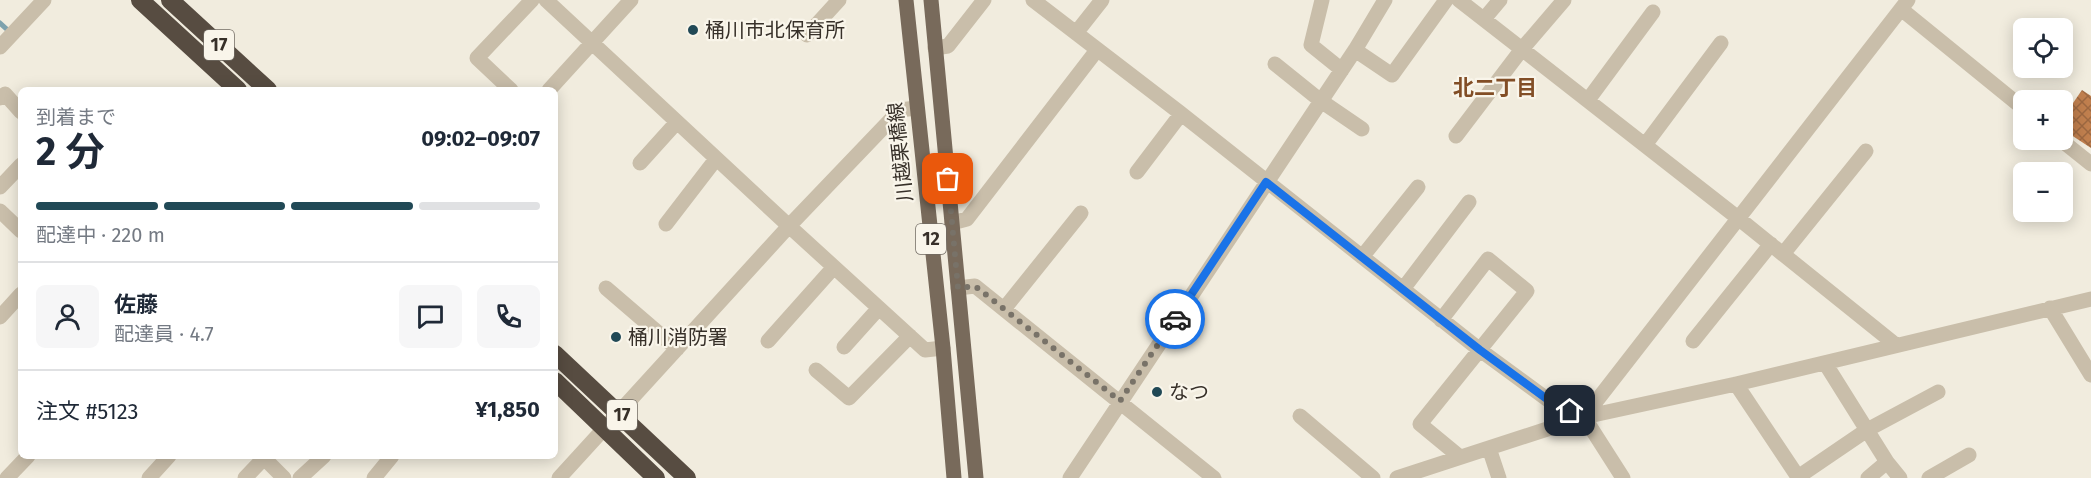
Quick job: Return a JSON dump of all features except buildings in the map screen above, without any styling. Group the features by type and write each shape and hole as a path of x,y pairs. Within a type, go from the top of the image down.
{"highway":[{"name":"17","path":"140,0 235,87"},
{"name":"17","path":"170,0 265,87"},
{"name":"17","path":"558,357 687,478"},
{"name":"17","path":"558,384 656,478"}],"main road":[{"name":"川越栗橋線","path":"906,0 943,348 954,478"},
{"name":"12","path":"931,0 976,478"}],"street":[{"path":"0,47 44,0"},
{"path":"508,87 477,58 532,0"},
{"path":"546,0 910,336 926,350 943,348"},
{"path":"552,87 631,0"},
{"path":"807,34 839,0"},
{"path":"936,48 948,46 984,0"},
{"path":"1033,0 1480,350 1555,405 1584,417 1623,478"},
{"path":"1076,33 1102,0"},
{"path":"1322,0 1311,45 1342,70"},
{"path":"1070,478 1342,70 1385,0"},
{"path":"1355,50 1392,75 1446,0"},
{"path":"1484,19 1500,0"},
{"path":"1456,135 1522,49 1564,0"},
{"path":"1462,1 1896,345"},
{"path":"1584,417 1905,5 2013,99"},
{"path":"1588,100 1653,12"},
{"path":"1644,144 1721,43"},
{"path":"952,223 967,219 1097,50"},
{"path":"1275,64 1321,101 1362,129"},
{"path":"0,98 5,94 18,109"},
{"path":"559,478 789,226 900,110 916,108"},
{"path":"1137,172 1181,114"},
{"path":"640,163 676,122"},
{"path":"2073,150 2091,164"},
{"path":"1783,254 1866,151"},
{"path":"666,224 716,159"},
{"path":"0,187 18,168"},
{"path":"1362,257 1418,187"},
{"path":"1403,289 1469,202"},
{"path":"0,211 18,228"},
{"path":"1004,309 1081,213"},
{"path":"1693,341 1771,244"},
{"path":"1441,320 1488,259 1527,291 1420,424 1460,457"},
{"path":"768,341 834,267"},
{"path":"958,288 975,286 1214,478"},
{"path":"606,288 677,349"},
{"path":"0,317 18,297"},
{"path":"1397,478 1431,473 1460,457 1584,417 1736,384 2091,299"},
{"path":"844,347 879,308"},
{"path":"2050,308 2091,375"},
{"path":"816,370 849,398 910,336"},
{"path":"1825,363 1887,462 1900,478"},
{"path":"1736,384 1798,477 1867,430 1938,393"},
{"path":"1300,416 1373,478"},
{"path":"1489,448 1499,478"},
{"path":"1929,478 1969,455"},
{"path":"7,478 25,459"},
{"path":"149,478 166,459"},
{"path":"300,478 321,459"},
{"path":"374,478 390,459"},
{"path":"1868,478 1887,462"},
{"path":"245,478 271,465"}],"waterway":[{"path":"0,23 11,33"}],"way so far":[{"path":"948,179 958,288 975,286 1120,401 1175,319"}],"place":[{"name":"桶川市北保育所","path":"693,30"},
{"name":"桶川消防署","path":"616,337"},
{"name":"なつ","path":"1157,392"}],"district":[{"name":"北二丁目","path":"1495,88"}],"route":[{"path":"1175,319 1266,182 1480,350 1555,405 1570,411"}]}
